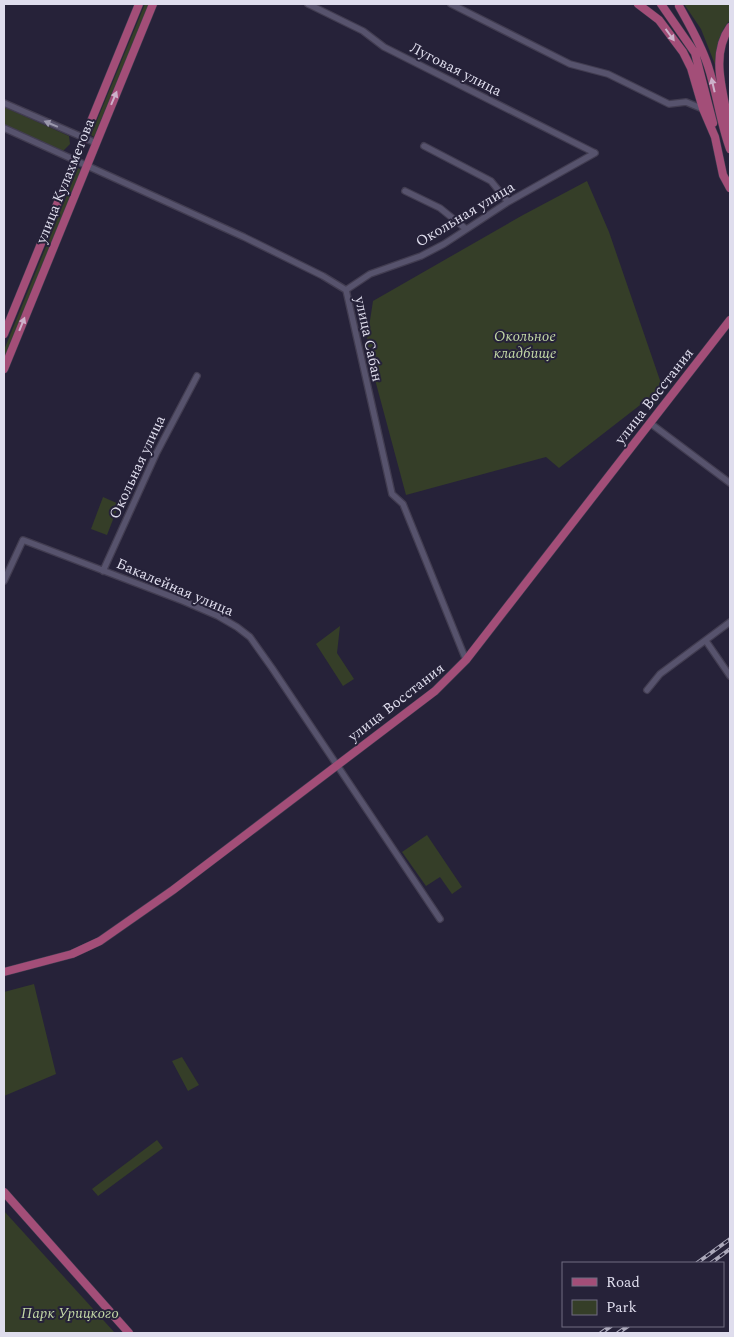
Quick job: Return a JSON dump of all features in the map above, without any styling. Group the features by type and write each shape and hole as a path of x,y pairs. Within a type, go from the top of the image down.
{"main road":[{"name":"улица Кулахметова","path":"4,334 139,4"},
{"name":"улица Кулахметова","path":"4,369 153,4"},
{"path":"638,4 659,20 683,52 691,68 703,109 715,138"},
{"path":"661,4 695,53 704,80 723,175 730,188"},
{"path":"678,6 702,47 709,68 723,131 730,149"},
{"path":"730,27 722,43 719,59 730,136"},
{"name":"улица Восстания","path":"4,972 72,954 100,942 173,890 434,692 466,660 730,320"},
{"path":"4,1192 128,1333"}],"street":[{"name":"Луговая улица","path":"308,4 362,31 384,46 595,153"},
{"path":"452,4 570,64 608,74 669,104 686,102 703,109"},
{"path":"4,103 96,143"},
{"name":"улица Сабан","path":"4,128 74,159 86,167 244,237 323,276 346,290 392,494 403,504 466,660"},
{"path":"424,146 491,181 508,202"},
{"name":"Окольная улица","path":"346,290 370,274 429,252 508,202 595,153"},
{"path":"405,192 440,208 466,229"},
{"name":"Окольная улица","path":"103,571 156,454 197,376"},
{"path":"650,423 730,483"},
{"name":"Бакалейная улица","path":"4,581 23,540 183,601 243,630 272,668 440,919"},
{"path":"647,690 660,674 730,622"},
{"path":"706,641 730,676"}],"green space":[{"path":"145,4 149,4 94,137 91,135"},
{"path":"684,4 730,4 730,20 718,42 716,67 701,29"},
{"path":"4,107 69,136 70,144 63,151 4,125"},
{"path":"78,168 82,170 4,362 4,350"},
{"name":"Окольное кладбище","path":"587,181 609,232 664,392 653,407 644,402 559,468 546,457 406,495 366,346 373,301 523,215"},
{"path":"103,497 119,504 107,535 91,529"},
{"path":"340,626 337,653 354,679 343,686 316,644"},
{"path":"427,835 462,887 452,894 440,877 426,886 402,852"},
{"path":"34,984 56,1074 4,1096 4,992"},
{"path":"182,1057 199,1085 188,1091 172,1061"},
{"path":"157,1140 163,1148 98,1196 92,1189"},
{"name":"Парк Урицкого","path":"4,1211 115,1333 4,1333"}],"railway":[{"path":"698,1262 730,1239"},
{"path":"712,1262 730,1249"},
{"path":"601,1333 610,1327"},
{"path":"618,1333 627,1327"}]}
